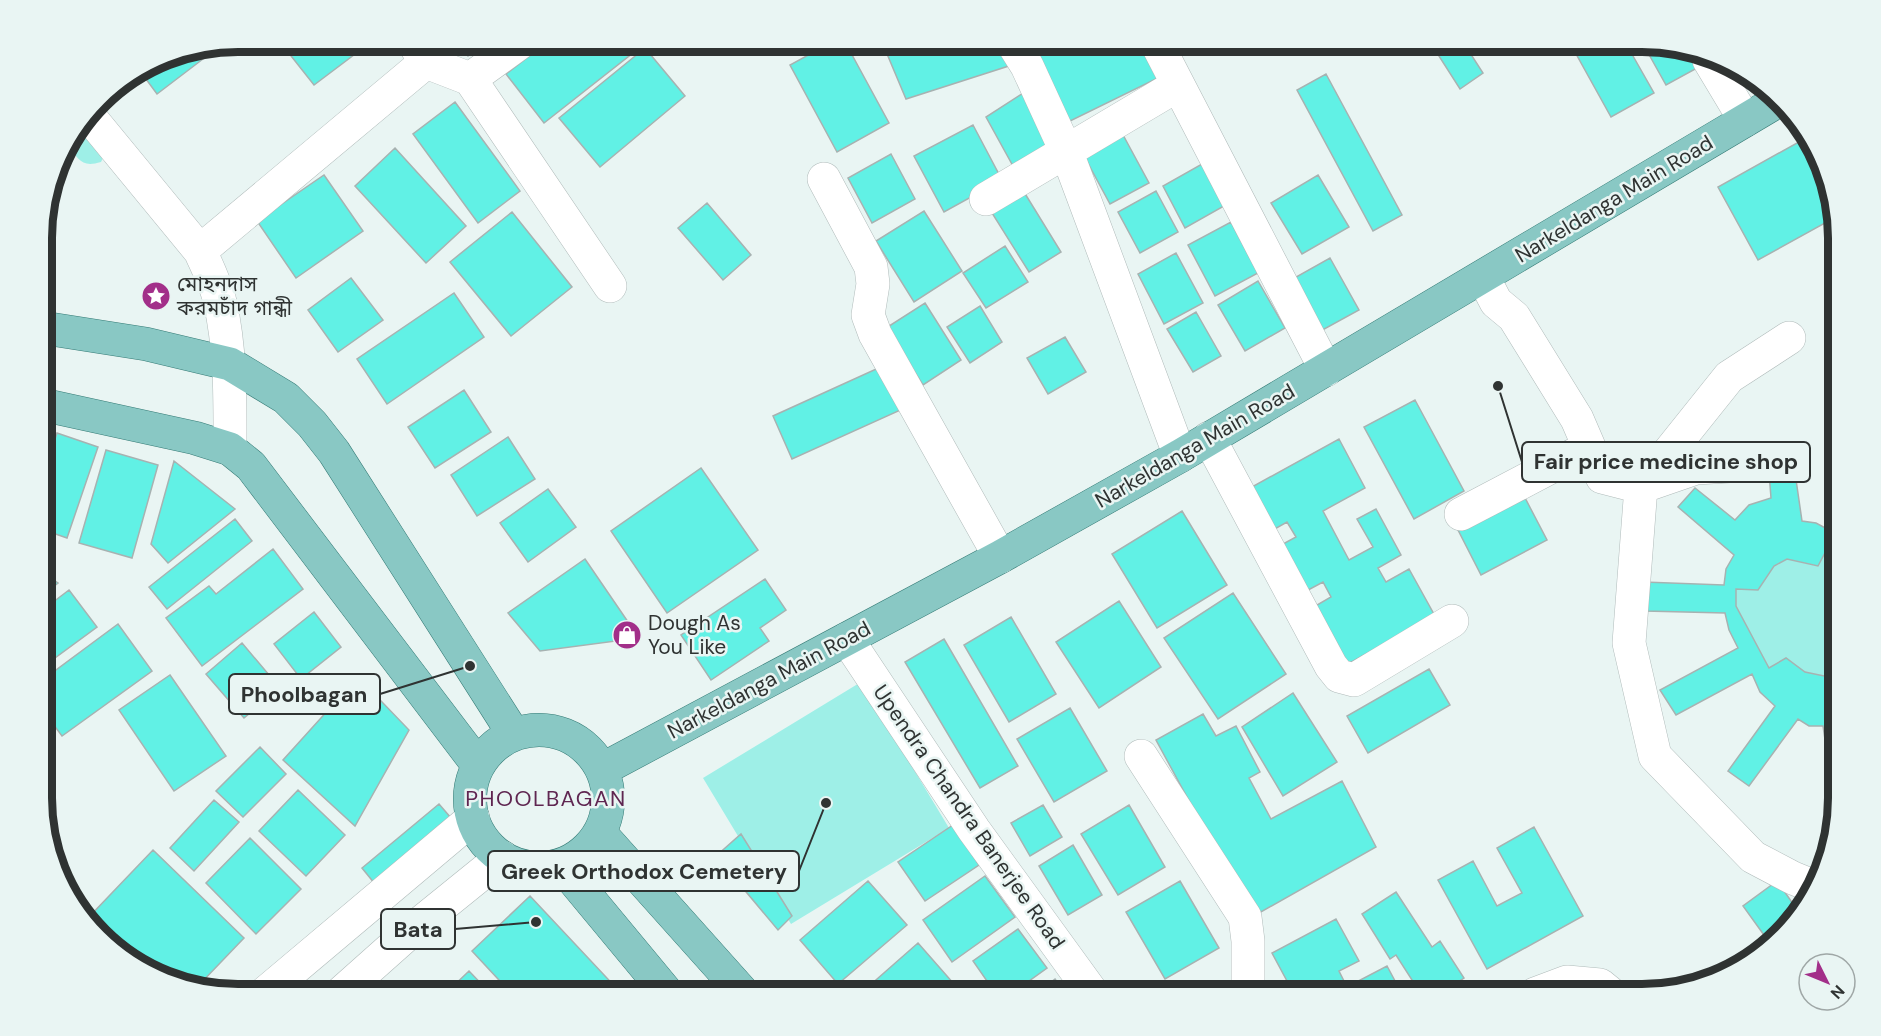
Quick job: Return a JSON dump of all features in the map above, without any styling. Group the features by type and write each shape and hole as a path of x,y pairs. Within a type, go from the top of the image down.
{"main road":[{"name":"Narkeldanga Main Road","path":"603,769 1000,557 1180,456 1771,105"},
{"path":"53,329 146,344 230,364 286,399 312,424 334,452 513,733"},
{"path":"53,407 195,438 230,449 251,466 478,765"},
{"path":"536,728 561,732 588,749 603,769 608,810 600,833 583,853 561,865 538,869 511,864 490,850 472,818 469,799 478,765 513,733 536,728"},
{"path":"600,833 735,984"},
{"path":"561,865 659,984"}],"street":[{"path":"200,251 420,52 470,79 610,286"},
{"path":"470,79 507,52"},
{"path":"1018,52 1067,153 1180,456"},
{"path":"1161,52 1326,370"},
{"path":"1713,67 1745,120"},
{"path":"986,199 1179,85"},
{"path":"94,122 200,251 212,276 220,302 230,364 230,449"},
{"path":"824,179 871,267 873,284 868,315 875,334 1000,557"},
{"path":"1491,273 1512,292 1514,317 1577,418 1602,477 1641,487 1696,468 1746,465"},
{"path":"1789,338 1730,378 1641,487 1629,643 1655,756 1753,857 1807,884"},
{"path":"1209,438 1330,666 1339,676 1354,680 1452,621"},
{"path":"1461,514 1589,447"},
{"name":"Upendra Chandra Banerjee Road","path":"847,639 974,830 1085,983"},
{"path":"1141,756 1245,917 1248,941 1248,983"},
{"path":"276,984 472,818"},
{"path":"351,984 412,929 502,857"}],"shaded area":[{"path":"90,126 106,152 101,162 94,164 85,163 74,153"},
{"path":"1826,551 1828,552 1828,677 1805,672 1786,658 1769,668 1736,606 1736,589 1758,590 1774,566 1787,559 1817,566"},
{"path":"861,682 949,828 791,924 703,778"}],"building":[{"path":"288,52 358,52 314,85"},
{"path":"534,52 634,52 544,123 506,74"},
{"path":"640,52 648,52 685,96 600,167 559,118"},
{"path":"814,52 850,52 889,123 837,152 790,65"},
{"path":"886,52 1008,52 1015,64 906,99"},
{"path":"1032,52 1145,52 1158,78 1066,123"},
{"path":"1436,52 1469,52 1483,73 1460,89"},
{"path":"1575,52 1631,52 1654,93 1611,117"},
{"path":"1648,52 1696,60 1699,67 1666,85"},
{"path":"208,55 157,94 145,78 179,62"},
{"path":"1326,74 1402,215 1373,231 1297,90"},
{"path":"1028,90 1056,143 1013,166 986,117"},
{"path":"455,102 520,191 478,223 413,134"},
{"path":"973,125 1002,180 944,212 914,156"},
{"path":"1122,133 1149,183 1110,204 1083,154"},
{"path":"1801,141 1814,167 1822,191 1827,222 1758,260 1718,187"},
{"path":"395,148 466,226 426,263 355,186"},
{"path":"891,154 915,199 872,223 848,178"},
{"path":"1202,164 1224,206 1185,228 1163,186"},
{"path":"324,175 363,231 296,278 257,221"},
{"path":"1318,175 1349,227 1302,254 1271,203"},
{"path":"1156,191 1178,232 1140,253 1118,212"},
{"path":"1024,192 1061,252 1029,272 992,213"},
{"path":"707,203 751,255 723,280 678,228"},
{"path":"924,211 962,271 914,302 876,241"},
{"path":"512,212 572,287 511,336 450,262"},
{"path":"1231,222 1258,273 1215,296 1188,245"},
{"path":"1005,246 1028,282 986,308 963,273"},
{"path":"1176,253 1203,303 1164,324 1138,274"},
{"path":"1330,258 1359,310 1317,333 1289,281"},
{"path":"351,278 383,320 338,352 308,310"},
{"path":"1258,281 1285,328 1245,351 1218,305"},
{"path":"454,293 484,337 387,404 357,359"},
{"path":"925,303 961,360 923,385 886,328"},
{"path":"980,306 1002,342 970,363 947,327"},
{"path":"1196,312 1221,356 1193,372 1167,329"},
{"path":"1065,337 1086,372 1048,394 1027,358"},
{"path":"885,365 905,408 792,459 773,416"},
{"path":"464,390 491,432 435,468 408,427"},
{"path":"1415,400 1464,491 1414,519 1364,427"},
{"path":"57,433 98,447 67,538 52,533 53,446"},
{"path":"508,437 535,479 477,516 451,475"},
{"path":"1339,439 1365,488 1323,511 1349,560 1373,547 1357,519 1376,509 1401,555 1378,568 1386,582 1409,569 1435,616 1337,670 1305,612 1331,597 1323,582 1297,596 1272,550 1296,537 1287,522 1264,535 1241,493"},
{"path":"1791,445 1802,521 1816,523 1828,529 1828,552 1826,551 1818,566 1787,559 1774,566 1758,590 1736,589 1736,606 1769,668 1786,658 1805,672 1828,677 1828,760 1823,726 1809,726 1798,719 1749,786 1728,771 1775,706 1760,692 1752,674 1676,715 1660,690 1738,648 1729,630 1725,613 1645,611 1644,582 1724,585 1726,569 1734,555 1678,507 1695,488 1735,520 1749,505 1771,498 1767,446"},
{"path":"106,450 158,465 132,558 79,543"},
{"path":"174,461 235,509 168,563 151,544"},
{"path":"701,468 758,550 667,613 611,531"},
{"path":"548,489 576,527 528,562 500,523"},
{"path":"1523,494 1547,540 1481,575 1457,528"},
{"path":"1182,511 1227,585 1157,628 1112,554"},
{"path":"235,519 252,541 167,609 149,587"},
{"path":"273,549 303,589 202,666 166,618 209,586 216,594"},
{"path":"585,559 639,638 540,651 508,613"},
{"path":"52,579 58,583 52,587"},
{"path":"765,579 786,610 760,628 769,641 711,680 681,635"},
{"path":"69,590 97,627 52,660 52,603"},
{"path":"1233,593 1286,674 1218,719 1164,638"},
{"path":"1119,601 1161,667 1099,708 1056,642"},
{"path":"314,612 341,647 301,679 274,644"},
{"path":"1011,617 1056,694 1009,722 964,645"},
{"path":"118,624 152,671 62,736 52,723 52,673"},
{"path":"944,639 1018,766 980,788 905,662"},
{"path":"242,643 280,688 244,718 206,674"},
{"path":"1429,669 1450,705 1368,753 1347,716"},
{"path":"170,675 226,756 174,791 119,710"},
{"path":"358,677 409,730 355,826 283,760"},
{"path":"1293,693 1337,762 1283,796 1242,727"},
{"path":"1070,708 1107,771 1054,802 1017,739"},
{"path":"1203,714 1216,736 1236,726 1260,772 1249,778 1271,819 1342,781 1376,847 1252,917 1156,740"},
{"path":"260,747 286,774 243,817 216,791"},
{"path":"298,790 345,835 306,876 259,831"},
{"path":"214,800 239,822 194,871 170,848"},
{"path":"439,804 457,825 379,889 362,868"},
{"path":"1043,805 1062,837 1030,856 1011,823"},
{"path":"1129,805 1165,867 1118,895 1081,834"},
{"path":"953,825 979,865 925,901 898,862"},
{"path":"1534,827 1583,916 1487,969 1438,880 1473,861 1497,906 1522,893 1497,848"},
{"path":"741,834 792,916 778,930 716,856"},
{"path":"250,838 301,889 256,934 206,883"},
{"path":"1073,845 1102,895 1068,915 1039,866"},
{"path":"153,850 244,938 204,980 179,974 135,952 116,937 93,913"},
{"path":"985,876 1015,917 952,962 923,920"},
{"path":"868,881 907,925 838,984 800,940"},
{"path":"1180,881 1219,948 1165,979 1126,912"},
{"path":"1777,881 1794,905 1765,937 1743,906"},
{"path":"1396,892 1432,947 1440,941 1464,978 1456,983 1414,983 1396,955 1390,959 1362,914"},
{"path":"530,896 612,984 503,984 472,951"},
{"path":"1336,919 1359,961 1339,971 1345,983 1288,983 1272,953"},
{"path":"1018,929 1047,968 1026,983 989,983 973,961"},
{"path":"918,943 954,983 872,984"},
{"path":"1750,947 1751,948 1746,952 1723,965"},
{"path":"1387,966 1396,983 1354,983"},
{"path":"469,971 481,984 456,984"}],"place":[{"name":"মোহনদাস করমচাঁদ গান্ধী","path":"156,296"},
{"name":"Fair price medicine shop","path":"1498,386"},
{"name":"Dough As You Like","path":"627,635"},
{"name":"Phoolbagan","path":"470,666"},
{"name":"Greek Orthodox Cemetery","path":"826,803"},
{"name":"Bata","path":"536,922"}],"district":[{"name":"PHOOLBAGAN","path":"546,798"}]}
